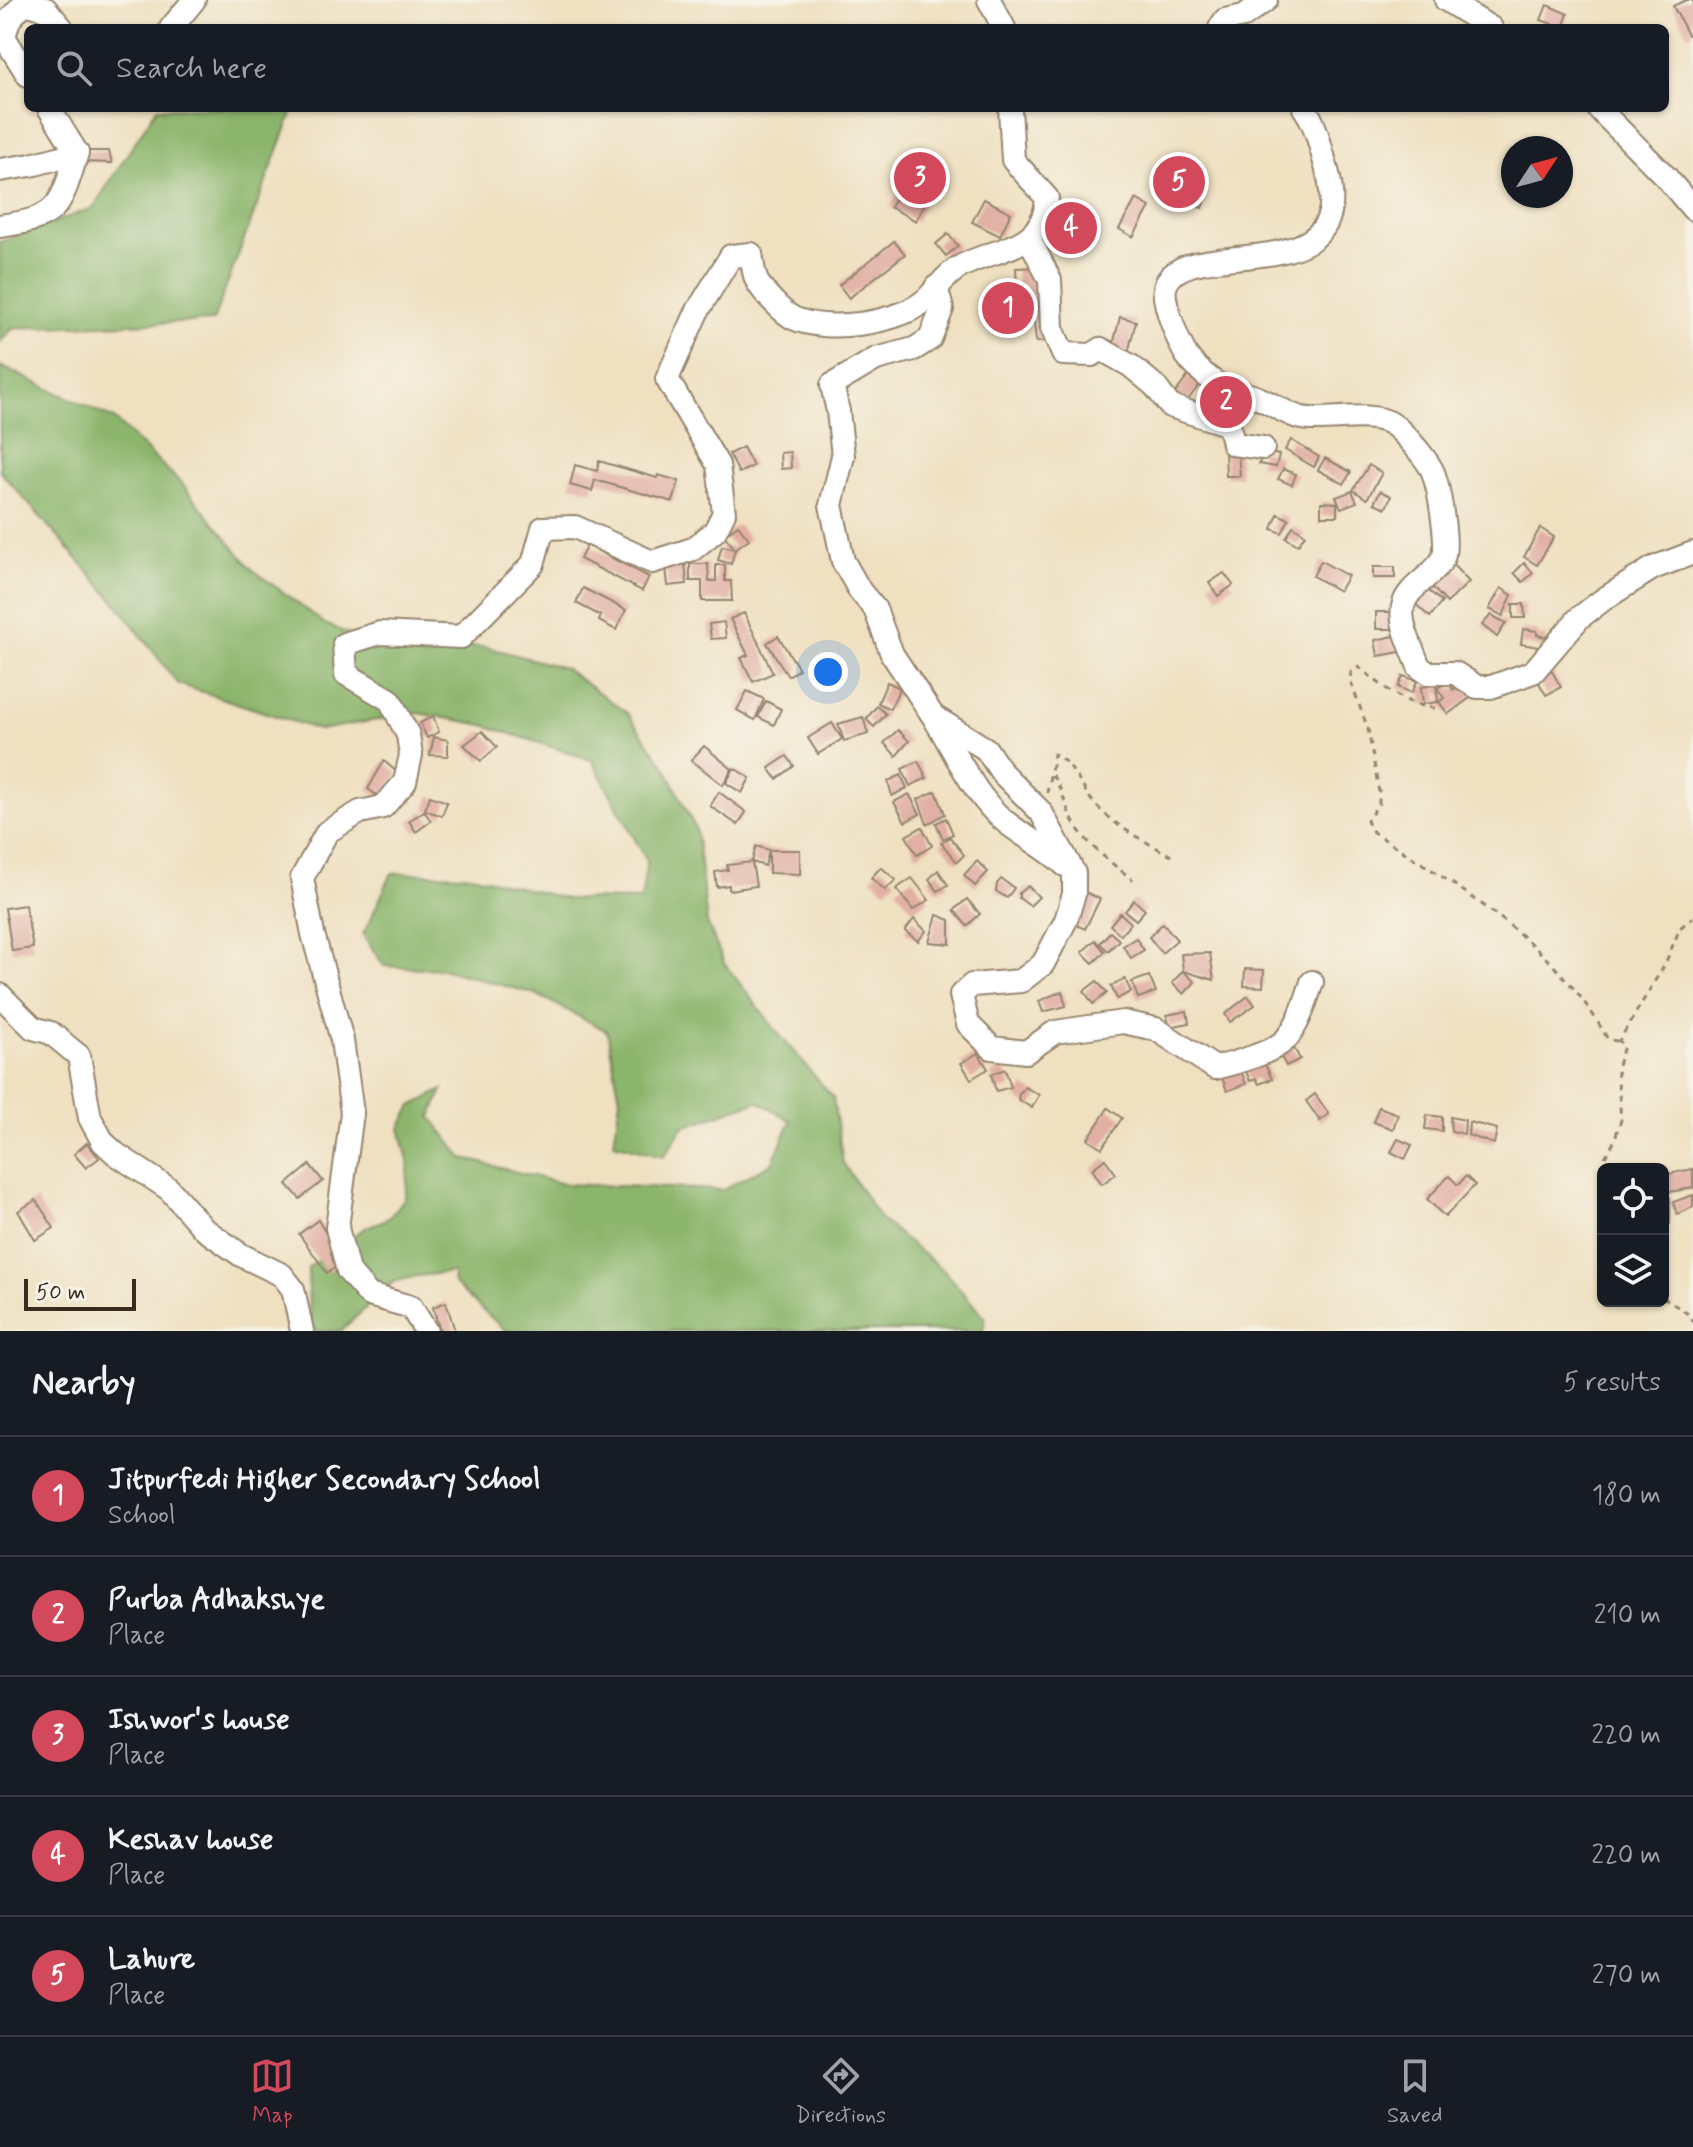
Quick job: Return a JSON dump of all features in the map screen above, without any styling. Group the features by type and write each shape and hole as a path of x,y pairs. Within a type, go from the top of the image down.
{"street":[{"path":"174,24 194,0"},
{"path":"989,0 1002,24"},
{"path":"1222,24 1225,20 1244,16 1266,0"},
{"path":"1446,0 1485,24"},
{"path":"24,69 4,37 9,20 24,2 46,9 59,24"},
{"path":"0,226 46,216 63,197 77,153 51,112"},
{"path":"426,1331 411,1307 369,1295 348,1271 337,1228 352,1113 342,1040 313,934 302,878 327,832 360,812 383,807 405,782 411,755 408,735 390,700 346,674 344,644 380,633 461,637 533,564 543,528 575,527 652,562 693,549 715,531 724,513 718,465 667,379 697,312 731,256 751,254 757,281 790,317 813,325 864,323 900,315 923,302 959,267 1008,250 1029,238 1041,223 1047,198 1013,160 1010,112"},
{"path":"1306,112 1317,134 1332,188 1329,212 1320,233 1291,249 1185,267 1171,277 1165,288 1167,304 1187,357 1215,383 1257,397 1301,418 1378,419 1392,425 1434,473 1445,532 1445,554 1437,568 1411,592 1404,603 1403,615 1419,667 1428,673 1455,673 1477,687 1491,687 1533,672 1579,618 1604,599 1653,568 1693,553"},
{"path":"1602,112 1693,209"},
{"path":"0,170 77,153"},
{"path":"1029,238 1050,280 1052,328 1063,354 1092,355 1101,349 1131,366 1155,386 1170,406 1229,425 1233,444 1263,448"},
{"path":"936,287 942,309 930,339 914,349 876,359 832,385 843,456 831,505 843,561 860,591 875,609 892,654 986,803 1013,828 1055,855 1074,873"},
{"path":"933,716 986,749 1002,773 1041,812 1074,873 1074,894 1066,920 1043,964 1021,981 972,985 961,995 968,1024 992,1048 1026,1052 1055,1032 1123,1022 1156,1029 1215,1068 1284,1042 1296,1023 1312,982"},
{"path":"0,995 33,1028 51,1033 79,1056 90,1118 109,1148 169,1189 204,1229 241,1255 282,1275 293,1289 302,1331"}],"path":[{"path":"1435,708 1424,707 1392,693 1359,667 1351,672 1350,680 1368,729 1379,792 1379,803 1367,821 1373,832 1455,883 1526,938 1572,986 1608,1040 1619,1041 1624,1046 1617,1068 1621,1120 1604,1163"},
{"path":"1041,812 1052,775 1054,754 1063,758 1094,803 1118,825 1173,857"},
{"path":"1052,775 1063,790 1074,822 1096,849 1133,880"},
{"path":"1619,1041 1665,964 1680,928 1693,917"},
{"path":"1669,1302 1691,1316 1693,1322"}],"green space":[{"path":"154,112 292,112 213,321 13,328 0,342 0,242 93,208"},
{"path":"0,366 114,419 181,483 252,569 325,624 370,643 486,647 564,668 627,713 665,766 696,830 707,923 724,963 833,1098 843,1163 881,1220 944,1271 985,1318 983,1331 506,1331 454,1284 453,1272 393,1282 341,1331 313,1331 308,1268 365,1228 389,1218 405,1198 409,1165 400,1128 412,1106 443,1090 431,1117 463,1158 563,1184 723,1190 772,1163 791,1121 758,1101 683,1127 664,1156 614,1143 620,1098 607,1031 536,994 442,969 384,966 363,935 392,873 471,875 567,899 641,900 647,861 592,760 484,725 418,713 319,730 178,684 117,604 0,471"}],"building":[{"path":"1693,0 1693,33 1688,35 1673,6"},
{"path":"1547,5 1568,14 1564,24 1541,20"},
{"path":"85,151 109,151 112,163 83,162"},
{"path":"922,158 940,173 918,198 901,183"},
{"path":"1175,160 1197,168 1184,205 1161,196"},
{"path":"1193,189 1207,194 1202,208 1187,203"},
{"path":"900,190 925,204 916,221 890,207"},
{"path":"984,199 1011,213 1000,236 972,222"},
{"path":"1136,199 1150,207 1133,237 1119,229"},
{"path":"1073,209 1090,223 1069,247 1052,233"},
{"path":"948,234 958,246 946,256 936,244"},
{"path":"894,241 905,254 849,298 839,285"},
{"path":"1041,267 1044,307 1028,308 1026,285 1017,285 1016,268"},
{"path":"1045,310 1049,341 1036,342 1033,311"},
{"path":"1120,317 1136,321 1128,353 1112,349"},
{"path":"1188,376 1200,384 1184,405 1173,396"},
{"path":"1218,393 1238,400 1234,412 1224,408 1220,418 1211,415"},
{"path":"1291,440 1319,457 1314,467 1285,450"},
{"path":"743,447 753,466 739,473 729,454"},
{"path":"1225,451 1238,451 1240,476 1226,476"},
{"path":"1262,451 1279,455 1276,467 1259,464"},
{"path":"790,452 791,468 781,469 780,453"},
{"path":"1325,458 1351,472 1344,484 1318,470"},
{"path":"599,461 657,478 658,475 679,481 673,502 595,480 592,491 570,485 575,465 597,471"},
{"path":"1369,465 1382,473 1367,499 1353,490"},
{"path":"1283,469 1296,474 1292,485 1278,479"},
{"path":"1352,491 1357,502 1341,508 1336,497"},
{"path":"1380,491 1391,496 1386,508 1374,503"},
{"path":"1321,502 1337,503 1337,516 1321,516"},
{"path":"1278,514 1289,519 1282,533 1272,529"},
{"path":"738,525 749,539 735,549 724,535"},
{"path":"1293,526 1305,534 1298,545 1286,538"},
{"path":"1540,528 1554,537 1537,565 1524,557"},
{"path":"587,545 649,577 642,591 580,559"},
{"path":"722,546 735,549 731,564 718,560"},
{"path":"1321,561 1348,576 1339,591 1313,576"},
{"path":"1524,563 1533,573 1523,582 1514,573"},
{"path":"685,564 687,584 668,586 666,567"},
{"path":"690,564 708,564 709,581 716,581 716,565 725,565 725,581 731,581 732,601 702,601 702,581 690,581"},
{"path":"1452,564 1469,582 1447,603 1430,585"},
{"path":"1373,567 1395,567 1395,578 1373,578"},
{"path":"1224,573 1233,585 1218,596 1209,583"},
{"path":"1424,587 1442,602 1430,617 1412,601"},
{"path":"583,588 626,610 616,630 599,621 601,616 576,603"},
{"path":"1501,588 1512,595 1503,616 1489,609"},
{"path":"1513,604 1524,604 1525,618 1513,618"},
{"path":"1376,612 1400,612 1400,629 1376,629"},
{"path":"744,613 773,673 753,682 741,658 748,655 730,619"},
{"path":"1491,615 1506,623 1497,637 1482,625"},
{"path":"724,622 726,638 711,639 709,624"},
{"path":"1523,629 1537,631 1537,635 1546,637 1544,648 1521,644"},
{"path":"1404,634 1406,651 1378,656 1375,640"},
{"path":"778,636 799,669 788,676 767,643"},
{"path":"1549,666 1561,687 1546,695 1534,674"},
{"path":"1403,676 1417,681 1412,693 1398,687"},
{"path":"887,682 900,688 890,709 878,703"},
{"path":"1448,682 1453,690 1465,683 1474,695 1448,714 1439,702 1444,698 1437,688"},
{"path":"1436,685 1438,702 1423,704 1421,687"},
{"path":"747,691 764,699 755,720 737,710"},
{"path":"766,701 781,709 774,725 758,717"},
{"path":"877,706 886,714 874,727 866,719"},
{"path":"433,716 439,732 427,738 420,723"},
{"path":"863,717 868,734 844,741 838,724"},
{"path":"832,723 842,739 818,754 808,738"},
{"path":"898,730 909,741 896,756 884,743"},
{"path":"482,731 497,747 481,761 464,745"},
{"path":"434,737 448,740 448,756 430,755"},
{"path":"704,746 732,769 723,785 691,760"},
{"path":"787,756 794,766 777,779 769,768"},
{"path":"384,761 398,773 382,799 368,789"},
{"path":"918,761 927,778 910,786 902,769"},
{"path":"734,768 750,778 742,793 726,783"},
{"path":"901,775 907,788 892,796 888,781"},
{"path":"936,791 945,814 927,824 918,799"},
{"path":"719,792 746,812 738,825 710,806"},
{"path":"909,794 920,814 905,822 894,802"},
{"path":"430,796 447,802 442,816 425,810"},
{"path":"424,811 431,821 416,832 409,821"},
{"path":"946,818 953,834 943,839 936,823"},
{"path":"922,827 932,846 917,855 906,836"},
{"path":"950,837 964,855 957,862 941,843"},
{"path":"756,846 769,850 765,866 752,862"},
{"path":"769,850 800,850 800,874 769,873"},
{"path":"977,861 988,872 975,886 964,875"},
{"path":"752,862 756,886 729,890 729,885 717,887 715,872 728,870 727,865"},
{"path":"881,867 896,880 885,890 871,878"},
{"path":"938,870 948,885 938,891 929,879"},
{"path":"912,878 929,900 913,910 896,889"},
{"path":"1001,879 1014,888 1007,898 996,891"},
{"path":"1028,886 1039,897 1030,906 1019,898 1019,893"},
{"path":"1087,893 1100,899 1085,929 1072,923"},
{"path":"967,899 980,914 967,926 954,910"},
{"path":"1134,900 1145,910 1136,920 1125,911"},
{"path":"25,905 33,948 12,951 5,908"},
{"path":"1120,913 1131,923 1121,935 1110,925"},
{"path":"937,915 950,920 950,944 929,942"},
{"path":"914,919 926,931 918,941 905,931"},
{"path":"1163,923 1177,940 1162,953 1149,937"},
{"path":"1110,932 1119,940 1108,951 1100,943"},
{"path":"1136,938 1144,950 1131,958 1123,946"},
{"path":"1095,940 1105,952 1093,963 1082,952"},
{"path":"1210,953 1214,980 1183,971 1181,954"},
{"path":"1245,969 1264,970 1263,987 1244,986"},
{"path":"1183,971 1195,982 1184,994 1172,983"},
{"path":"1149,976 1156,992 1138,998 1132,982"},
{"path":"1125,979 1131,992 1117,999 1111,986"},
{"path":"1097,981 1107,993 1093,1004 1084,991"},
{"path":"1062,991 1066,1006 1043,1012 1039,1001"},
{"path":"1248,996 1255,1005 1230,1022 1225,1014"},
{"path":"1187,1011 1189,1023 1169,1027 1167,1015"},
{"path":"1294,1048 1300,1059 1286,1066 1280,1055"},
{"path":"978,1053 988,1069 971,1079 961,1063"},
{"path":"1262,1058 1272,1079 1259,1084 1256,1078 1250,1081 1244,1066"},
{"path":"1239,1065 1246,1084 1227,1091 1220,1072"},
{"path":"1005,1069 1011,1087 996,1091 991,1074"},
{"path":"1025,1087 1039,1095 1032,1108 1018,1099"},
{"path":"1315,1094 1329,1114 1320,1121 1306,1101"},
{"path":"1379,1107 1398,1114 1393,1129 1373,1122"},
{"path":"1108,1108 1122,1118 1102,1148 1088,1139"},
{"path":"1427,1115 1442,1117 1442,1131 1425,1129"},
{"path":"1450,1117 1465,1120 1464,1134 1451,1131"},
{"path":"1469,1122 1497,1129 1494,1144 1468,1135"},
{"path":"1398,1139 1412,1145 1405,1159 1391,1152"},
{"path":"87,1143 99,1158 86,1168 74,1154"},
{"path":"1105,1159 1116,1174 1102,1184 1092,1169"},
{"path":"310,1165 323,1181 300,1199 287,1184"},
{"path":"1693,1169 1693,1188 1669,1192 1669,1174"},
{"path":"1449,1176 1458,1185 1466,1176 1475,1185 1445,1217 1427,1199"},
{"path":"1693,1195 1693,1207 1677,1214 1673,1202"},
{"path":"36,1200 54,1228 35,1240 18,1211"},
{"path":"318,1220 343,1261 327,1273 299,1234"},
{"path":"446,1302 455,1331 440,1331 433,1307"}],"place":[{"name":"Ishwor's house","path":"920,178"},
{"name":"Lahure","path":"1179,182"},
{"name":"Keshav house","path":"1071,228"},
{"name":"Jitpurfedi Higher Secondary School","path":"1008,308"},
{"name":"Purba Adhakshye","path":"1226,402"}]}
